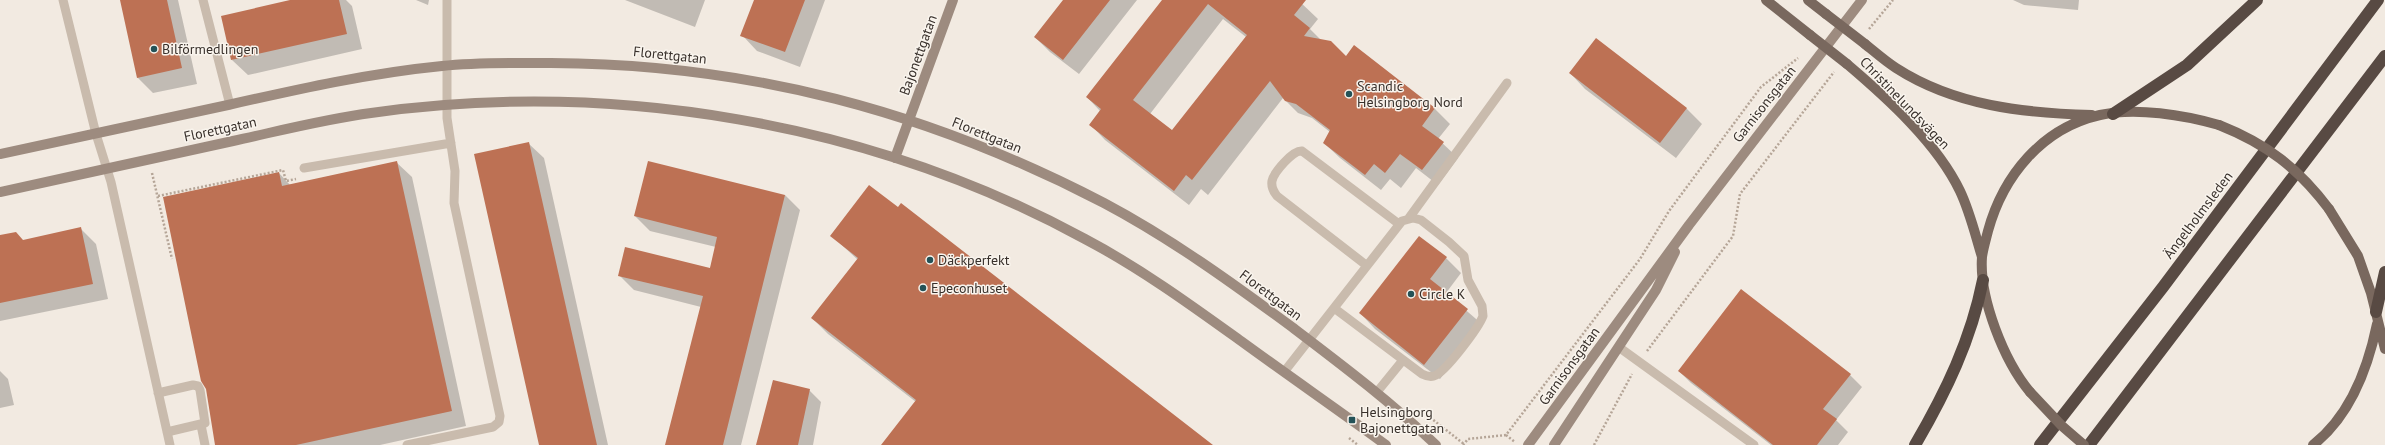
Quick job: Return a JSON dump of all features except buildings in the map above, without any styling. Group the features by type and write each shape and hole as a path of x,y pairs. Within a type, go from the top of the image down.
{"highway":[{"path":"2113,114 2187,65 2257,0"},
{"name":"Ängelholmsleden","path":"2040,445 2163,287 2378,0"},
{"path":"2089,445 2385,56"},
{"path":"2377,317 2385,272"},
{"path":"1915,445 1949,384 1962,355 1977,311 1983,280"}],"main road":[{"name":"Christinelundsvägen","path":"1766,0 1810,35 1842,66 1870,84 1917,132 1948,171 1969,214 1982,257"},
{"name":"Christinelundsvägen","path":"1808,0 1903,72 1923,83 1991,107 2020,111 2100,115"},
{"path":"2084,445 2062,426 2030,392 2013,365 1997,332 1989,307 1983,280 1982,257 1992,217 2000,195 2022,162 2054,134 2076,123 2100,115 2174,114 2219,125 2246,136 2272,151 2295,170 2329,209 2358,256 2377,317 2385,349"},
{"path":"2313,445 2336,423 2350,401 2368,358 2377,317"}],"street":[{"name":"Bajonettgatan","path":"895,158 953,0"},
{"name":"Garnisonsgatan","path":"1528,445 1689,225 1862,0"},
{"name":"Florettgatan","path":"0,154 344,80 447,65 585,63 673,68 817,93 909,119 1020,163 1106,204 1222,276 1377,392 1436,445"},
{"name":"Florettgatan","path":"0,192 342,117 448,105 519,102 659,107 791,129 895,158 998,197 1082,236 1112,253 1193,306 1386,445"},
{"name":"Garnisonsgatan","path":"1554,445 1620,348 1656,290 1689,225"}],"lane":[{"path":"63,0 96,134 110,182 170,445"},
{"path":"203,0 230,105"},
{"path":"407,445 493,427 499,422 500,416 454,203 455,171 447,118 447,0"},
{"path":"1284,372 1399,224 1409,218 1507,83"},
{"path":"304,168 451,143"},
{"path":"1366,265 1277,196 1272,187 1272,179 1282,166 1295,152 1307,153 1399,224"},
{"path":"1334,308 1426,376 1438,374 1446,367 1483,316 1482,306 1468,280 1465,261 1460,252 1421,220 1409,218"},
{"path":"1620,348 1754,445"},
{"path":"1377,392 1403,360"},
{"path":"158,393 193,385 198,386 206,417 206,422 201,425 167,432"},
{"path":"201,425 205,445"}],"path":[{"path":"1867,32 1893,0"},
{"path":"1506,435 1640,259 1669,212 1761,87 1798,58 1802,52"},
{"path":"1594,445 1640,362 1658,333 1733,236 1740,194 1842,66"},
{"path":"158,196 283,170 286,181 301,178"},
{"path":"145,174 160,171"},
{"path":"152,172 172,259"},
{"path":"1343,433 1358,445"},
{"path":"1463,445 1468,439 1506,435 1519,445"}],"place":[{"name":"Bilförmedlingen","path":"154,49"},
{"name":"Scandic Helsingborg Nord","path":"1349,94"},
{"name":"Däckperfekt","path":"930,260"},
{"name":"Epeconhuset","path":"923,288"},
{"name":"Circle K","path":"1411,294"},
{"name":"Helsingborg Bajonettgatan","path":"1352,420"}]}
